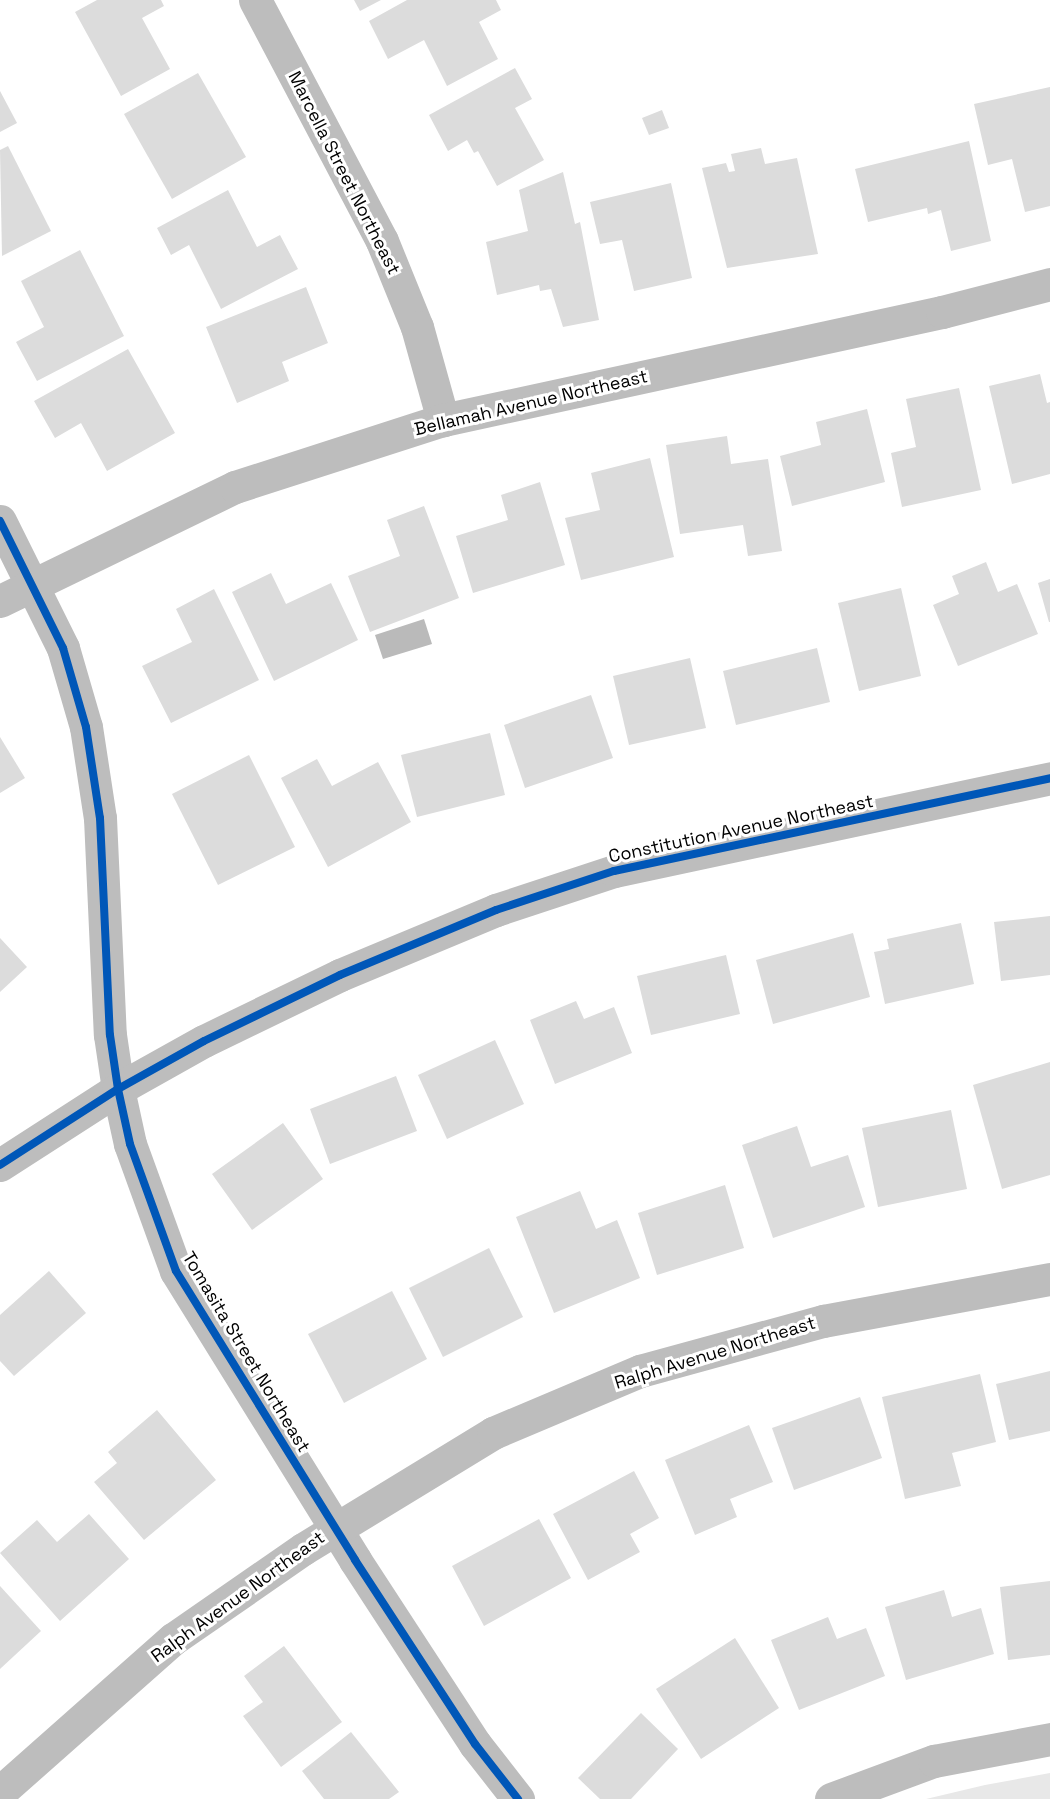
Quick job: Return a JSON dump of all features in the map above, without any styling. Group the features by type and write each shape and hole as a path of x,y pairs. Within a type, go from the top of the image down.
{"street":[{"name":"Marcella Street Northeast","path":"255,0 382,241 417,327 443,420"},
{"name":"Bellamah Avenue Northeast","path":"0,601 235,486 443,420 942,312 1050,284"},
{"name":"Tomasita Street Northeast","path":"0,521 63,648 86,727 100,818 110,1035 118,1089 130,1144 176,1270 334,1528 475,1744 518,1799"},
{"name":"Constitution Avenue Northeast","path":"0,1165 118,1089 340,975 507,906 614,871 1050,778"},
{"name":"Ralph Avenue Northeast","path":"0,1792 173,1640 334,1528 493,1433 640,1371 823,1321 1050,1279"},
{"path":"831,1799 934,1761 1050,1739"}],"shaded area":[{"path":"424,619 432,644 383,659 375,635"},
{"path":"1050,1773 1050,1799 926,1799 985,1785"}],"building":[{"path":"97,0 161,0 164,6 142,18 170,69 121,96 75,12"},
{"path":"354,0 381,0 360,11"},
{"path":"407,0 496,0 501,10 479,22 498,59 447,86 424,40 388,59 369,21"},
{"path":"515,68 532,99 515,108 544,160 497,186 478,151 474,153 467,140 448,151 429,115"},
{"path":"198,73 246,157 172,199 124,114"},
{"path":"1050,87 1050,206 1025,212 1012,159 988,165 974,104"},
{"path":"0,91 17,123 0,132"},
{"path":"662,110 669,128 649,135 642,118"},
{"path":"969,141 991,241 951,251 941,210 928,214 927,208 868,222 855,169"},
{"path":"8,146 51,231 2,256 0,150"},
{"path":"761,148 765,164 797,158 818,254 727,268 702,168 726,163 729,172 735,171 731,154"},
{"path":"563,172 575,224 580,222 599,320 563,327 551,289 540,291 539,285 497,295 486,242 528,231 519,190"},
{"path":"671,183 692,278 634,291 622,240 600,244 590,202"},
{"path":"228,190 257,247 280,235 298,269 221,309 189,245 171,255 157,228"},
{"path":"80,250 124,336 37,381 16,342 44,327 21,281"},
{"path":"306,287 328,343 282,362 289,381 237,403 206,327"},
{"path":"128,349 175,433 107,471 81,423 55,438 34,401"},
{"path":"1040,374 1047,403 1050,402 1050,474 1012,484 989,386"},
{"path":"959,388 981,490 902,507 891,453 916,447 906,399"},
{"path":"867,409 885,482 792,506 780,456 821,445 816,422"},
{"path":"727,436 731,464 768,459 782,551 748,556 743,525 680,534 666,445"},
{"path":"650,458 674,557 581,580 565,518 600,510 591,473"},
{"path":"540,482 565,565 473,593 456,536 508,520 501,495"},
{"path":"424,506 459,598 370,632 348,576 400,556 387,520"},
{"path":"986,562 998,592 1017,584 1038,634 958,666 933,605 959,594 952,576"},
{"path":"271,573 286,604 331,583 358,640 274,681 232,592"},
{"path":"1050,579 1050,622 1049,622 1038,583"},
{"path":"901,588 921,676 859,691 838,603"},
{"path":"214,589 259,680 171,723 142,666 192,642 176,609"},
{"path":"817,648 830,702 736,725 723,671"},
{"path":"690,658 706,728 629,745 613,676"},
{"path":"591,695 613,758 525,788 504,725"},
{"path":"490,733 505,795 417,817 401,755"},
{"path":"0,737 25,778 0,793"},
{"path":"249,755 295,847 218,885 172,794"},
{"path":"317,759 332,786 378,762 411,822 328,867 281,778"},
{"path":"1050,916 1050,975 1001,981 994,922"},
{"path":"961,923 974,984 885,1004 874,952 889,949 887,939"},
{"path":"853,933 870,997 773,1024 756,960"},
{"path":"0,938 27,967 0,992"},
{"path":"726,955 740,1014 651,1035 637,976"},
{"path":"576,1001 584,1019 614,1007 632,1053 555,1084 530,1020"},
{"path":"495,1040 524,1104 447,1139 418,1075"},
{"path":"1050,1062 1050,1175 1002,1189 973,1085"},
{"path":"396,1076 417,1131 330,1164 310,1109"},
{"path":"951,1110 967,1189 878,1207 862,1128"},
{"path":"283,1123 323,1179 252,1230 212,1174"},
{"path":"797,1126 811,1167 848,1155 865,1207 773,1238 742,1145"},
{"path":"725,1185 744,1248 657,1275 638,1213"},
{"path":"580,1191 596,1229 617,1220 640,1278 554,1313 516,1217"},
{"path":"489,1248 523,1317 443,1357 409,1288"},
{"path":"49,1271 86,1313 14,1376 0,1361 0,1315"},
{"path":"392,1291 427,1359 344,1403 308,1334"},
{"path":"1050,1371 1050,1431 1009,1440 996,1384"},
{"path":"980,1374 996,1442 952,1453 961,1486 905,1499 882,1397"},
{"path":"860,1397 882,1458 794,1490 772,1428"},
{"path":"157,1410 216,1480 144,1540 94,1482 117,1463 108,1452"},
{"path":"749,1425 773,1482 730,1499 737,1517 695,1535 665,1460"},
{"path":"634,1471 659,1518 630,1534 640,1552 588,1580 553,1514"},
{"path":"89,1514 129,1559 60,1621 0,1553 37,1520 57,1542"},
{"path":"539,1519 571,1578 484,1626 452,1566"},
{"path":"1050,1581 1050,1655 1008,1660 1000,1587"},
{"path":"0,1586 41,1631 0,1669"},
{"path":"944,1590 952,1617 981,1608 994,1654 906,1680 885,1607"},
{"path":"828,1617 837,1639 866,1628 885,1676 799,1710 771,1640"},
{"path":"735,1638 779,1708 701,1759 656,1689"},
{"path":"284,1646 342,1722 281,1767 243,1716 263,1702 244,1676"},
{"path":"641,1713 678,1749 631,1799 600,1799 578,1778"},
{"path":"351,1732 399,1792 389,1799 324,1799 302,1771"}],"cycle path":[{"path":"0,521 63,648 86,727 100,818 110,1035 118,1089 130,1144 176,1271 355,1560 475,1744 518,1799"},
{"path":"0,1165 118,1089 204,1041 340,975 496,910 614,871 1050,778"}]}
